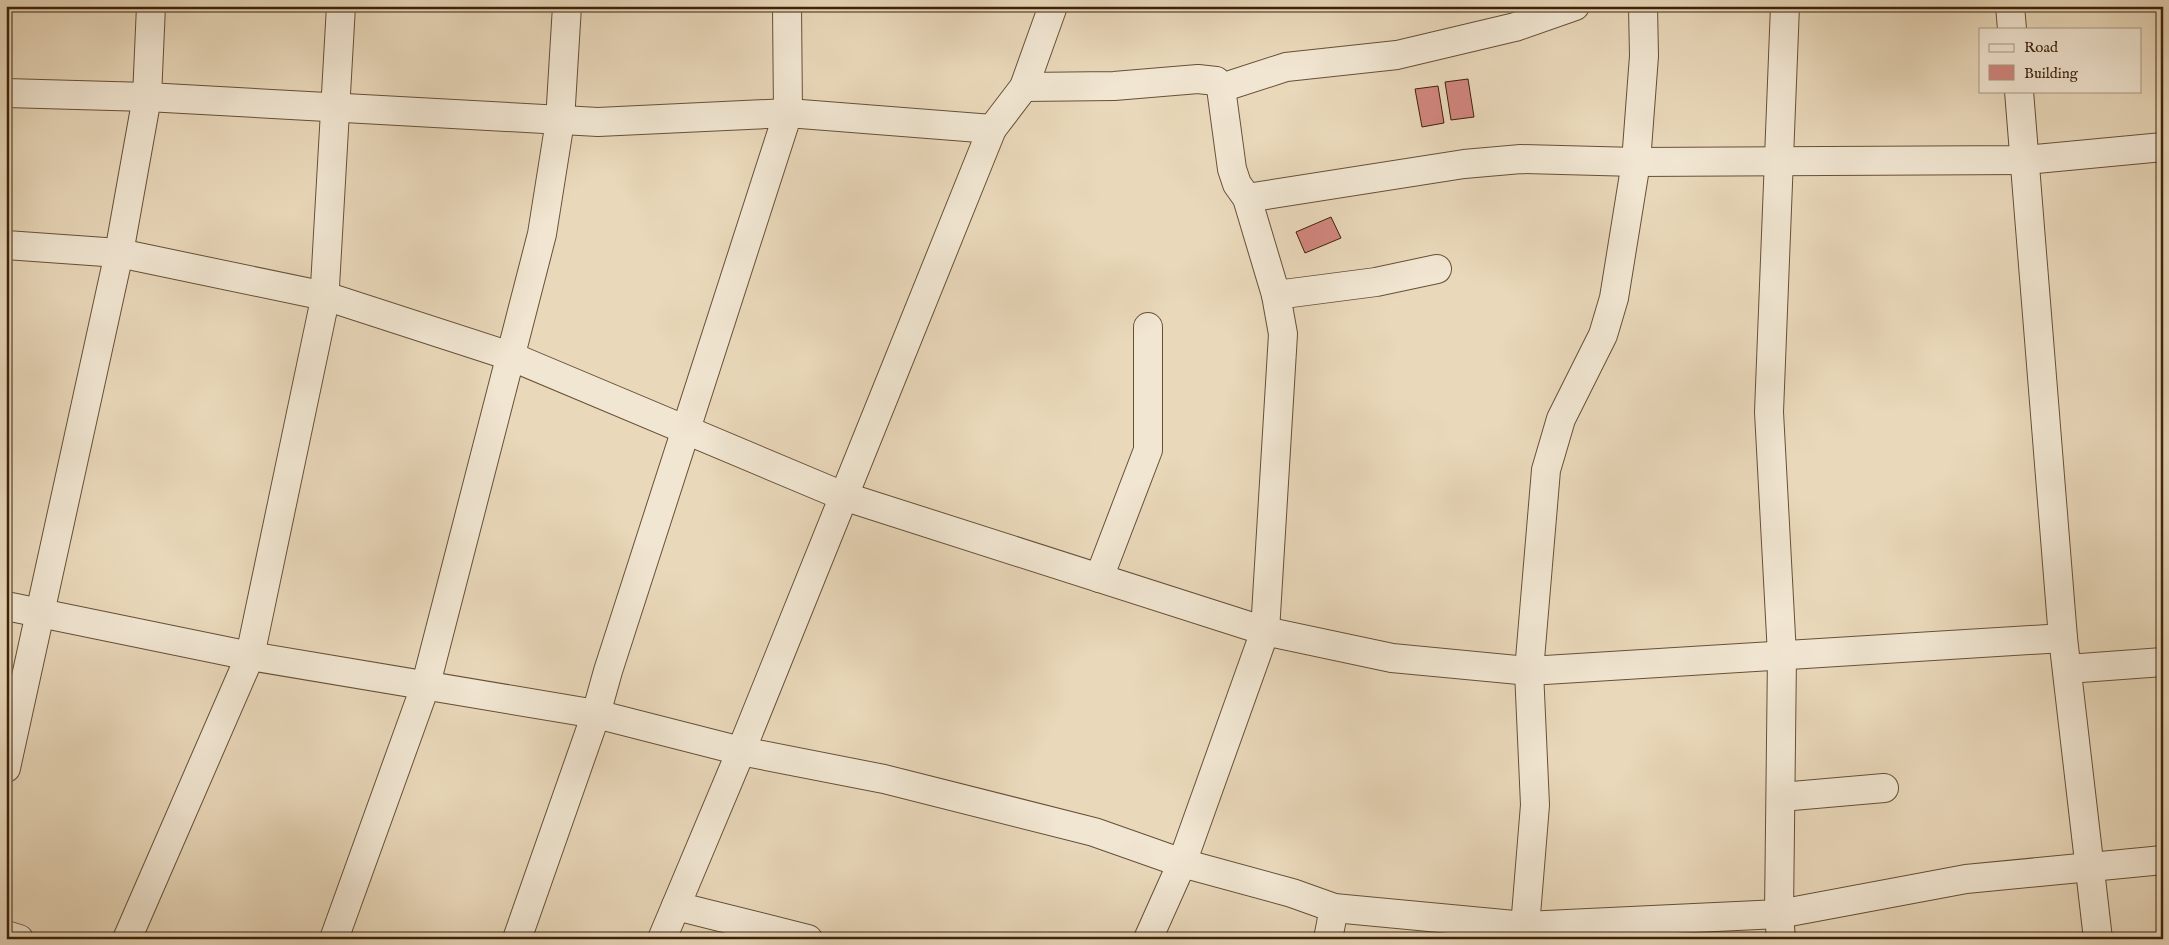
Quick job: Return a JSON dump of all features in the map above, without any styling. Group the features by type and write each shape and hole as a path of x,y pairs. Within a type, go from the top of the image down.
{"street":[{"path":"6,768 42,612 119,253 147,96 151,6"},
{"path":"127,939 250,656 325,296 337,109 341,6"},
{"path":"334,939 426,684 542,234 560,121 566,6"},
{"path":"517,939 596,714 685,430 788,113 787,6"},
{"path":"662,939 741,751 992,129 1024,87 1053,6"},
{"path":"1221,88 1286,67 1397,55 1515,27 1575,6"},
{"path":"1525,933 1534,805 1529,671 1546,470 1561,419 1603,335 1614,298 1636,162 1644,56 1643,6"},
{"path":"1780,926 1782,655 1769,412 1777,160 1785,6"},
{"path":"2010,6 2012,28"},
{"path":"1024,87 1114,86 1198,78 1216,81 1221,88 1232,169 1237,184 1247,198 1276,295 1283,334 1265,631 1182,863 1148,939"},
{"path":"2019,92 2063,638 2098,939"},
{"path":"6,93 147,96 337,109 598,122 788,113 992,129"},
{"path":"1247,198 1474,164 1521,159 1636,162 2026,160 2163,147"},
{"path":"6,245 119,253 325,296 510,356 843,496 1265,631 1392,658 1529,671 2063,638"},
{"path":"1276,295 1376,282 1437,269"},
{"path":"1099,578 1148,450 1148,326"},
{"path":"6,606 250,656 596,714 741,751 884,779 1094,832 1182,863 1292,893 1334,908 1525,933 1780,926 1966,879 2163,860"},
{"path":"2067,669 2163,662"},
{"path":"1781,797 1884,788"},
{"path":"676,906 808,939"},
{"path":"1328,939 1334,908"},
{"path":"6,935 19,939"}],"building":[{"path":"1468,79 1474,117 1451,120 1445,82"},
{"path":"1438,86 1444,123 1422,127 1415,89"},
{"path":"1331,217 1341,238 1305,253 1296,232"}]}
